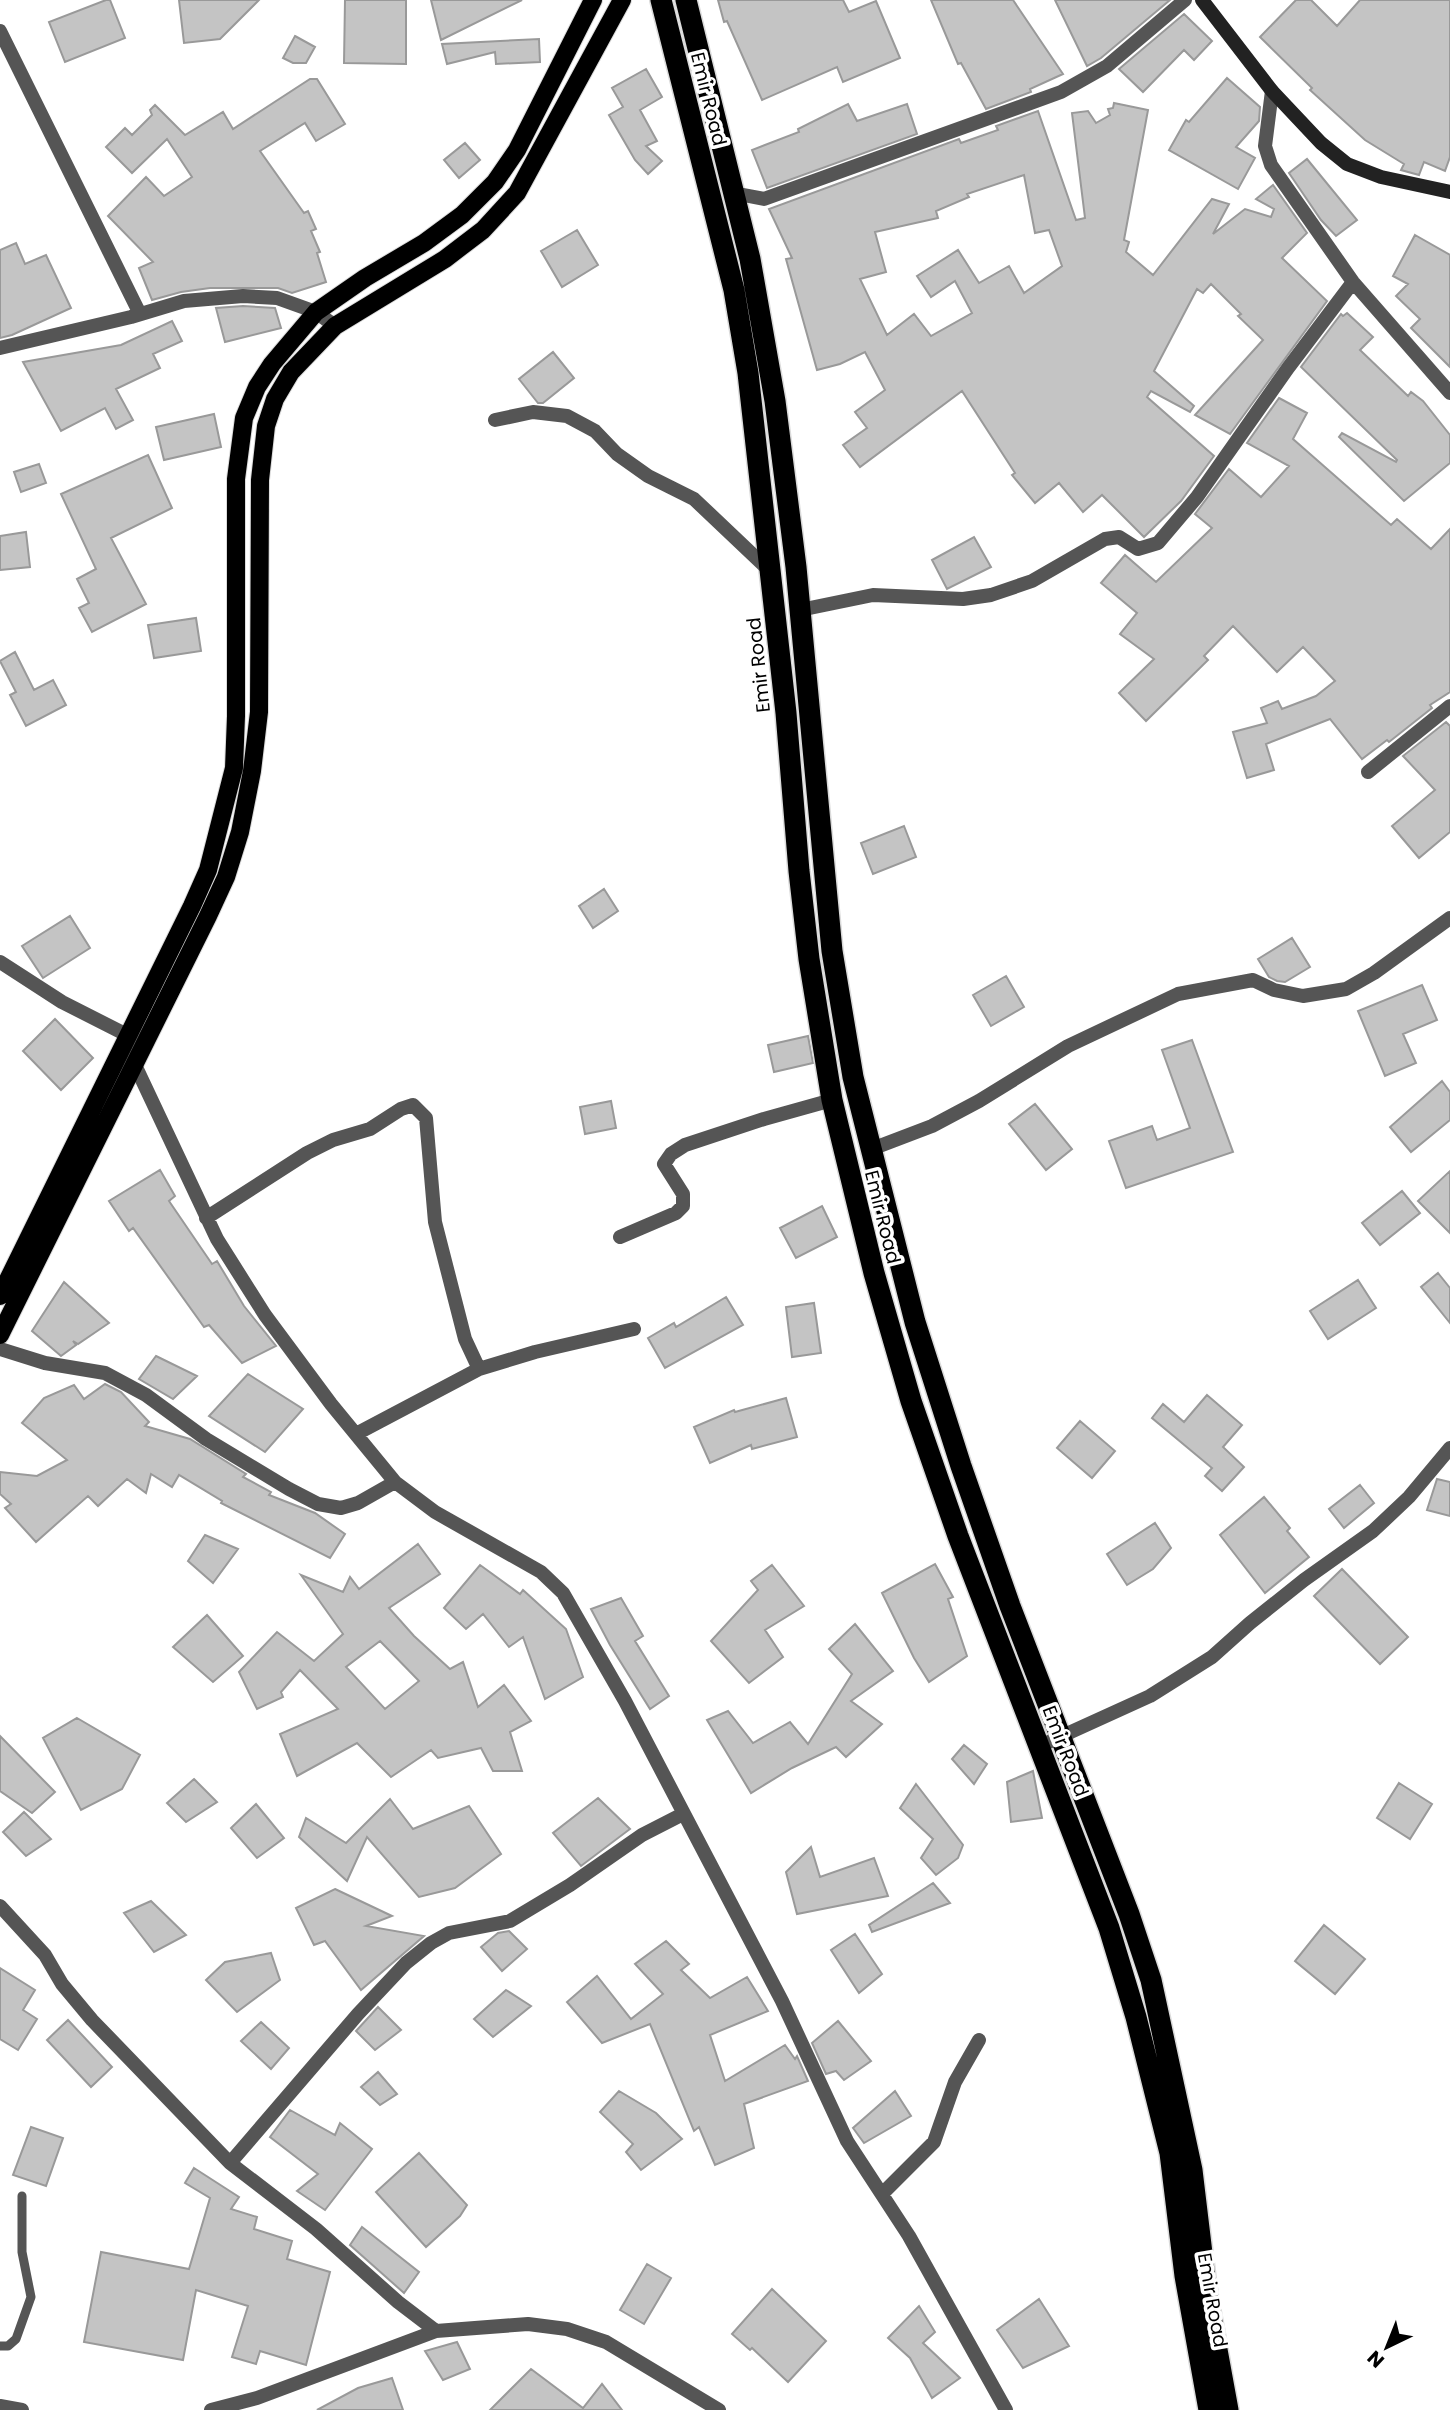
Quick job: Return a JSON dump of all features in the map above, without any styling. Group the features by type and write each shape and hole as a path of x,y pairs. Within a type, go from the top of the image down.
{"highway":[{"name":"Emir Road","path":"661,0 734,290 748,373 771,572 809,959 832,1100 874,1273 911,1401 958,1536 1109,1928 1155,2088 1170,2153 1185,2276 1209,2410"},
{"name":"Emir Road","path":"686,0 750,259 773,389 800,610 832,951 853,1077 869,1150 915,1322 961,1466 1010,1606 1129,1914 1151,1980 1192,2170 1207,2295 1228,2410"}],"main road":[{"path":"0,1296 208,870 234,768 236,479 244,418 257,387 272,364 316,312 434,236 462,215 495,182 517,150 593,0"},
{"path":"0,1335 208,916 226,877 240,832 252,771 259,712 260,480 267,426 275,399 291,372 335,326 445,259 483,230 517,193 622,0"}],"street":[{"path":"733,193 764,199 1061,92 1107,66 1185,0"},
{"path":"1202,0 1272,91 1321,143 1347,163 1381,177 1450,192"},
{"path":"0,31 140,314"},
{"path":"1272,91 1265,146 1271,165 1353,282 1450,393"},
{"path":"800,610 873,595 963,599 991,595 1032,581 1105,539 1119,537 1138,549 1158,543 1197,497 1287,368 1353,282"},
{"path":"0,348 184,301 243,296 276,298 316,312 335,326"},
{"path":"495,419 533,412 568,416 595,431 617,453 648,476 694,499 771,572"},
{"path":"1368,772 1450,706"},
{"path":"869,1150 932,1126 1069,1046 1178,994 1253,980 1274,990 1303,996 1346,989 1374,973 1450,918"},
{"path":"0,962 62,1002 129,1036"},
{"path":"135,1065 217,1239 265,1315 356,1434 395,1482 435,1512 541,1572 563,1593 625,1701 782,2001 847,2141 909,2236 1006,2410"},
{"path":"620,1237 676,1213 683,1206 682,1194 664,1164 671,1154 710,1136 832,1100"},
{"path":"206,1218 307,1153 333,1140 369,1129 413,1105 426,1118 435,1222 465,1339 478,1369"},
{"path":"356,1434 478,1369 535,1352 634,1329"},
{"path":"0,1349 45,1363 105,1373 146,1395 206,1439 318,1504 341,1508 358,1503 395,1482"},
{"path":"1040,1746 1150,1696 1212,1657 1293,1589 1373,1531 1409,1497 1450,1448"},
{"path":"230,2163 358,2014 406,1963 431,1942 449,1933 510,1921 570,1885 642,1835 683,1814"},
{"path":"0,1906 44,1955 62,1984 92,2020 230,2163 316,2229 398,2302 436,2331"},
{"path":"882,2194 934,2142 955,2082 979,2040"},
{"path":"211,2410 260,2404 436,2331 528,2325 567,2329 606,2342 719,2410"},
{"path":"0,2406 22,2410"}],"lane":[{"path":"0,2346 8,2346 16,2339 30,2297 22,2252 22,2196"}],"building":[{"path":"110,0 125,38 65,62 49,22"},
{"path":"179,0 259,0 220,39 184,43"},
{"path":"345,0 406,0 406,64 344,63"},
{"path":"431,0 522,0 441,40"},
{"path":"718,0 843,0 849,12 876,1 900,58 843,82 837,67 762,100 727,21 724,22"},
{"path":"931,0 1013,0 1063,74 1030,89 1031,92 986,109 961,63 958,64"},
{"path":"1055,0 1170,0 1101,58 1087,66"},
{"path":"1296,0 1311,0 1337,26 1360,0 1450,0 1450,157 1445,171 1424,162 1419,175 1401,170 1404,164 1365,140 1310,90 1312,88 1260,37"},
{"path":"1184,14 1212,41 1194,60 1184,50 1143,92 1119,69"},
{"path":"295,36 315,47 306,63 293,63 283,58"},
{"path":"539,39 540,62 496,64 495,52 447,64 442,44"},
{"path":"646,69 662,97 640,110 657,141 646,146 662,161 648,174 635,160 609,115 623,107 612,88"},
{"path":"1227,78 1260,107 1259,121 1236,147 1255,158 1238,189 1169,150 1186,120 1189,122"},
{"path":"310,79 317,79 345,124 316,141 305,123 260,151 304,213 308,211 316,229 311,231 320,252 317,253 326,282 292,293 278,288 210,288 152,300 139,268 153,262 108,216 146,177 164,196 192,177 167,139 132,173 106,147 125,128 132,135 152,115 150,110 155,105 185,135 223,112 233,129"},
{"path":"1114,103 1148,110 1124,240 1129,242 1126,252 1153,275 1212,199 1229,204 1213,234 1245,209 1271,217 1274,209 1256,199 1273,185 1307,233 1282,258 1327,301 1230,434 1195,415 1263,340 1211,284 1203,293 1197,289 1154,371 1194,406 1190,412 1151,391 1147,397 1214,456 1181,501 1144,537 1102,495 1083,512 1059,483 1035,503 1012,475 1015,473 962,391 860,467 843,445 867,428 855,412 885,390 865,352 840,364 817,370 786,259 792,258 769,209 959,139 961,143 998,130 996,126 1038,111 1076,220 1085,218 1072,113 1088,111 1096,123 1110,115 1108,109 1113,108","holes":["1024,175 1035,233 1049,230 1062,266 1024,293 1009,266 979,283 958,250 917,276 931,297 955,281 972,313 931,336 914,314 887,335 860,279 886,272 875,232 938,218 936,211 969,197 967,194"]},
{"path":"848,104 857,121 907,104 917,134 767,188 752,150 799,132 798,129"},
{"path":"465,143 480,160 459,178 444,160"},
{"path":"1307,159 1357,220 1336,236 1321,220 1289,173"},
{"path":"577,230 598,265 562,287 541,251"},
{"path":"1415,235 1450,255 1450,367 1411,328 1420,319 1396,296 1408,284 1393,276"},
{"path":"16,243 25,264 46,255 71,308 0,338 0,250"},
{"path":"216,308 275,308 281,328 225,342"},
{"path":"1347,313 1373,337 1360,350 1408,396 1411,392 1423,401 1450,435 1450,463 1404,501 1339,437 1342,433 1396,462 1397,460 1301,367 1341,314 1343,316"},
{"path":"172,321 182,341 153,354 160,368 116,389 133,420 116,429 105,408 61,431 23,362 121,345"},
{"path":"553,352 574,378 543,403 538,403 519,379"},
{"path":"1279,398 1307,413 1293,439 1391,525 1397,519 1431,549 1450,529 1450,692 1430,705 1432,708 1389,742 1387,740 1362,759 1330,719 1266,744 1274,770 1247,778 1233,732 1267,723 1261,708 1278,701 1282,709 1316,696 1335,681 1303,647 1277,672 1233,626 1204,656 1208,660 1146,721 1119,693 1154,659 1120,634 1137,613 1101,583 1125,555 1156,582 1212,528 1195,514 1229,469 1261,497 1289,466 1247,443"},
{"path":"214,414 221,447 164,460 156,427"},
{"path":"148,455 172,508 111,538 146,604 92,632 79,608 89,603 77,579 96,569 61,494"},
{"path":"39,464 46,483 21,492 14,472"},
{"path":"26,532 30,567 0,570 0,536"},
{"path":"974,537 991,567 947,589 932,560"},
{"path":"196,618 201,651 154,658 148,625"},
{"path":"15,652 34,690 53,680 66,705 26,726 10,695 16,692 0,661"},
{"path":"1446,722 1450,726 1450,832 1419,858 1392,826 1435,790 1403,756"},
{"path":"904,826 916,857 873,874 861,843"},
{"path":"604,889 618,911 593,928 579,906"},
{"path":"70,916 90,948 43,978 22,946"},
{"path":"1292,938 1310,967 1285,982 1277,981 1269,977 1258,959"},
{"path":"1006,976 1024,1007 991,1026 973,995"},
{"path":"1422,985 1437,1020 1403,1034 1416,1063 1385,1076 1358,1011"},
{"path":"55,1019 93,1058 61,1090 23,1051"},
{"path":"808,1036 813,1063 774,1072 768,1045"},
{"path":"1192,1040 1233,1152 1126,1188 1109,1141 1152,1126 1157,1140 1190,1128 1162,1050"},
{"path":"1442,1081 1450,1092 1450,1120 1411,1152 1390,1127"},
{"path":"611,1101 616,1128 585,1134 580,1107"},
{"path":"1035,1104 1072,1149 1046,1170 1009,1124"},
{"path":"160,1170 175,1196 169,1201 212,1264 217,1261 244,1306 276,1346 242,1363 209,1325 204,1327 133,1228 129,1231 109,1201"},
{"path":"1450,1171 1450,1233 1418,1201"},
{"path":"1402,1191 1420,1213 1380,1245 1362,1223"},
{"path":"822,1206 837,1237 796,1258 780,1228"},
{"path":"1438,1273 1450,1288 1450,1323 1421,1287"},
{"path":"1358,1280 1376,1308 1328,1339 1310,1311"},
{"path":"64,1282 109,1323 78,1344 73,1341 76,1345 61,1356 32,1331"},
{"path":"726,1297 743,1325 665,1368 648,1338 674,1323 676,1327"},
{"path":"814,1303 821,1353 792,1357 786,1307"},
{"path":"156,1356 197,1376 173,1399 139,1379"},
{"path":"248,1374 303,1409 265,1452 209,1416"},
{"path":"105,1384 121,1392 149,1422 145,1426 190,1439 246,1474 243,1477 271,1492 269,1495 315,1513 345,1534 330,1558 221,1503 222,1501 179,1475 172,1487 151,1474 146,1493 127,1479 98,1506 88,1496 36,1542 5,1508 11,1504 0,1494 0,1472 37,1476 67,1460 22,1423 44,1398 74,1385 84,1399"},
{"path":"1207,1395 1242,1425 1223,1447 1244,1467 1222,1491 1205,1476 1212,1468 1152,1418 1163,1404 1184,1422"},
{"path":"786,1398 797,1437 752,1449 751,1445 710,1463 694,1427 734,1410 735,1412"},
{"path":"1080,1421 1115,1451 1092,1478 1057,1448"},
{"path":"1437,1479 1450,1482 1450,1516 1427,1510"},
{"path":"1360,1485 1374,1503 1344,1528 1329,1509"},
{"path":"1264,1497 1290,1528 1287,1531 1309,1557 1265,1593 1220,1535"},
{"path":"1155,1523 1171,1548 1153,1569 1127,1585 1107,1554"},
{"path":"205,1535 238,1549 213,1583 188,1561"},
{"path":"418,1544 440,1574 389,1608 414,1636 450,1669 463,1662 478,1707 504,1685 531,1721 510,1732 522,1771 493,1771 481,1748 438,1758 431,1750 391,1777 357,1743 297,1776 280,1734 338,1709 300,1670 281,1692 283,1697 257,1709 239,1672 277,1632 314,1661 343,1634 301,1575 343,1592 350,1577 359,1589","holes":["380,1641 419,1681 385,1709 346,1667"]},
{"path":"935,1564 953,1597 948,1599 967,1656 929,1682 882,1593"},
{"path":"480,1565 520,1594 523,1590 566,1629 583,1677 545,1699 523,1637 509,1647 483,1614 466,1629 444,1608"},
{"path":"772,1565 804,1606 765,1630 783,1657 749,1683 711,1641 758,1590 751,1581"},
{"path":"1342,1569 1408,1637 1380,1664 1314,1596"},
{"path":"621,1598 643,1636 635,1641 669,1696 650,1709 591,1609"},
{"path":"207,1615 243,1656 213,1682 173,1647"},
{"path":"855,1624 893,1671 851,1701 882,1724 846,1757 836,1747 792,1768 751,1793 707,1720 728,1711 753,1743 790,1722 808,1744 852,1674 829,1649"},
{"path":"77,1718 140,1755 122,1789 81,1810 43,1738"},
{"path":"0,1736 55,1792 32,1813 0,1791"},
{"path":"964,1745 987,1764 974,1784 952,1759"},
{"path":"1033,1771 1042,1818 1011,1822 1007,1782"},
{"path":"194,1779 217,1802 186,1822 167,1803"},
{"path":"1399,1783 1432,1804 1410,1839 1377,1818"},
{"path":"916,1784 963,1845 958,1858 936,1875 921,1858 933,1839 900,1808"},
{"path":"598,1798 630,1829 581,1866 553,1833"},
{"path":"390,1799 413,1829 469,1806 501,1854 455,1888 419,1897 367,1837 347,1881 299,1837 306,1818 346,1843"},
{"path":"256,1804 284,1838 257,1858 231,1828"},
{"path":"24,1812 51,1839 26,1856 3,1832"},
{"path":"811,1847 820,1877 874,1858 888,1896 797,1914 786,1872"},
{"path":"933,1883 950,1903 872,1932 869,1925"},
{"path":"335,1889 392,1916 366,1926 424,1936 361,1990 325,1941 314,1945 296,1908"},
{"path":"151,1901 186,1935 154,1952 124,1913"},
{"path":"1324,1925 1365,1959 1335,1994 1295,1961"},
{"path":"509,1931 527,1949 502,1971 481,1947 498,1933"},
{"path":"855,1934 882,1974 859,1993 831,1950"},
{"path":"666,1941 689,1964 681,1970 710,1998 747,1977 768,2011 710,2035 725,2081 785,2045 795,2059 797,2056 808,2081 744,2104 754,2148 715,2165 699,2127 694,2131 650,2024 602,2043 567,2002 597,1976 631,2019 663,1994 635,1964"},
{"path":"271,1953 280,1980 237,2012 206,1980 225,1962"},
{"path":"0,1968 35,1990 23,2010 37,2019 18,2050 0,2039"},
{"path":"506,1990 531,2006 493,2037 474,2019"},
{"path":"378,2007 401,2030 375,2050 356,2031"},
{"path":"68,2020 112,2067 91,2087 47,2040"},
{"path":"838,2021 871,2061 844,2080 836,2071 826,2074 812,2043"},
{"path":"261,2022 289,2048 271,2069 241,2041"},
{"path":"378,2072 397,2094 380,2105 361,2087"},
{"path":"619,2091 656,2113 682,2139 641,2170 626,2152 633,2144 600,2112"},
{"path":"895,2091 911,2116 864,2143 853,2128"},
{"path":"290,2110 335,2135 340,2123 372,2149 325,2210 297,2191 318,2174 270,2137"},
{"path":"31,2127 63,2138 46,2186 13,2175"},
{"path":"419,2153 467,2205 460,2216 426,2247 376,2192"},
{"path":"194,2168 239,2197 231,2209 257,2217 254,2229 292,2241 287,2259 330,2272 306,2365 260,2351 256,2364 232,2357 248,2306 196,2290 183,2360 84,2342 101,2252 189,2269 210,2198 185,2183"},
{"path":"362,2227 419,2272 404,2293 350,2245"},
{"path":"647,2264 671,2278 644,2324 620,2310"},
{"path":"772,2289 826,2341 788,2382 752,2348 750,2350 732,2334"},
{"path":"1039,2299 1069,2346 1023,2368 997,2330"},
{"path":"919,2306 935,2332 923,2343 960,2378 932,2398 910,2358 888,2338"},
{"path":"457,2342 470,2369 443,2380 425,2351"},
{"path":"531,2369 583,2408 602,2384 622,2410 490,2410"},
{"path":"392,2378 403,2410 317,2410 358,2388"}]}
